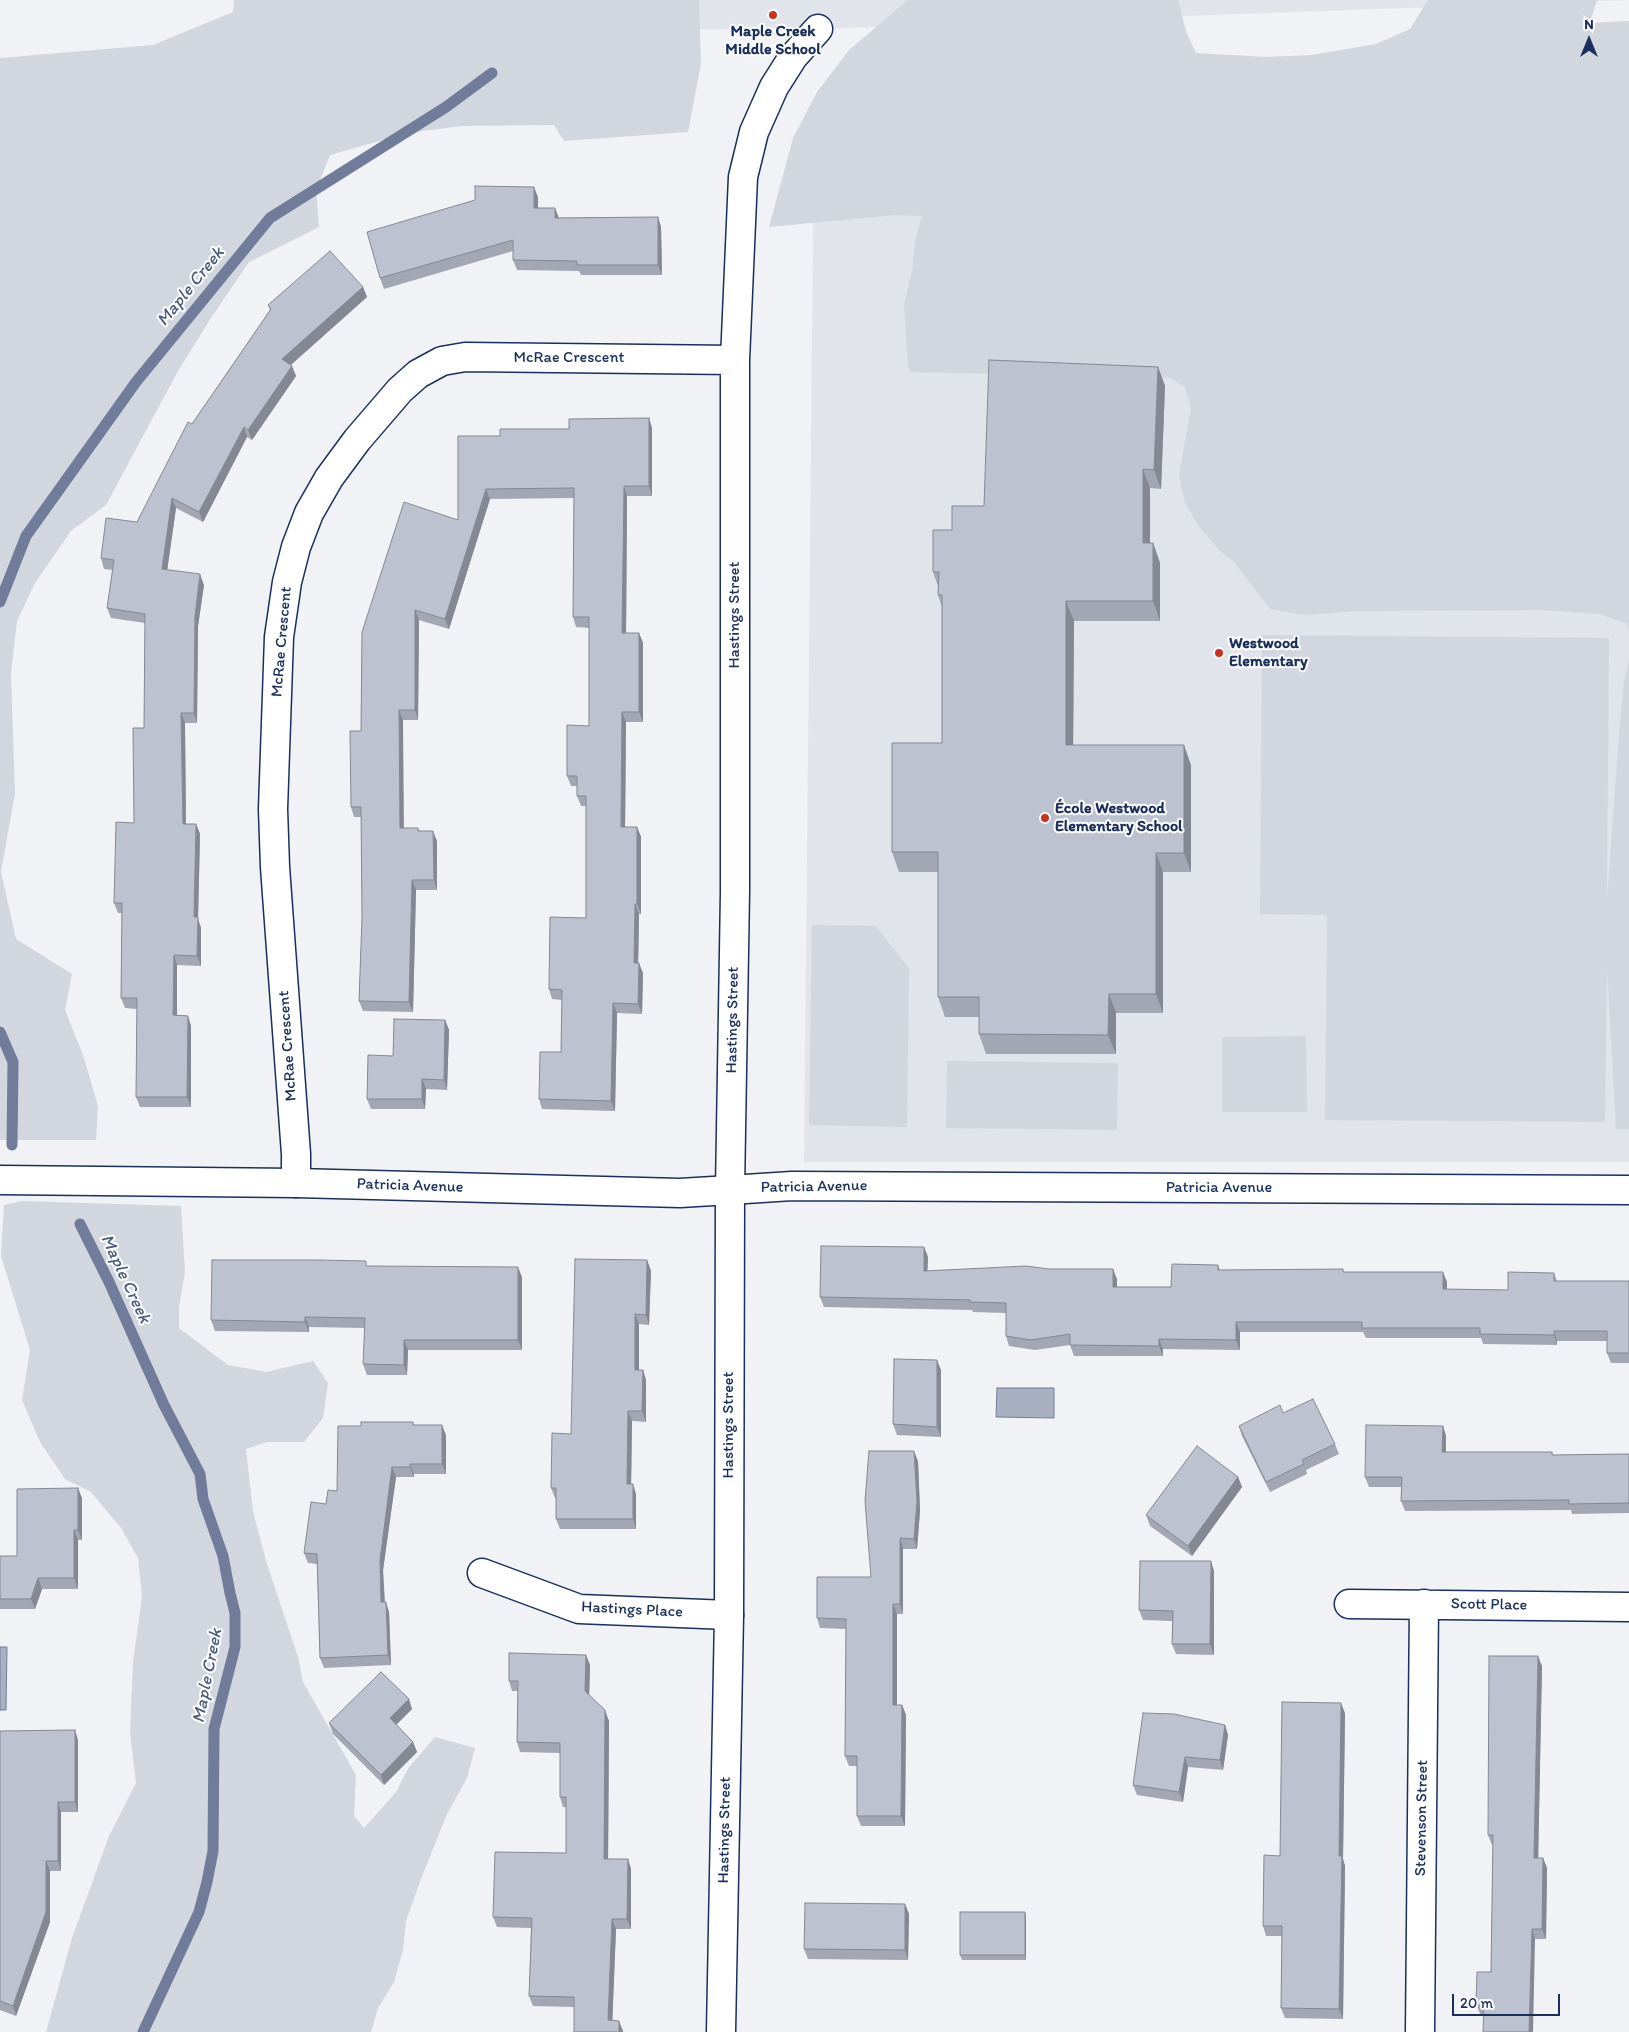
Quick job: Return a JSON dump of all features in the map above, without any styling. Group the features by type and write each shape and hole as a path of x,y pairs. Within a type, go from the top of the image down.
{"street":[{"name":"Hastings Street","path":"721,2032 728,1615 730,1190 735,892 735,360 743,177 754,132 774,87 794,57 818,29"},
{"name":"McRae Crescent","path":"296,1182 296,1154 275,867 273,809 279,638 287,582 296,546 309,513 329,478 357,440 400,390 418,374 442,361 465,358 735,360"},
{"name":"Patricia Avenue","path":"0,1180 296,1182 680,1193 792,1186 1629,1190"},
{"name":"Hastings Place","path":"482,1573 579,1609 728,1615"},
{"name":"Scott Place","path":"1349,1604 1629,1606"},
{"name":"Stevenson Street","path":"1420,2032 1424,1604"}],"shaded area":[{"path":"234,0 699,0 701,64 688,132 564,141 554,125 462,126 407,133 330,155 316,190 319,227 249,262 178,371 106,505 71,531 35,583 17,621 11,673 15,793 1,872 16,939 72,974 65,1010 83,1055 98,1106 96,1140 0,1140 0,58 153,45 233,12"},
{"name":"Maple Creek Middle School","path":"330,0 1629,0 818,29 528,30"},
{"path":"908,0 1178,0 1187,34 1196,53 1266,57 1311,55 1376,44 1410,29 1428,0 1597,0 1590,23 1629,21 1629,632 1627,624 1600,614 1544,610 1356,611 1305,615 1270,609 1233,561 1219,550 1200,528 1185,503 1179,475 1191,409 1185,387 1169,378 911,372 908,366 904,305 912,272 915,240 922,216 896,215 769,227 793,138 817,92 849,50"},
{"name":"Westwood Elementary","path":"814,138 1629,144 1629,1162 804,1162"},
{"path":"1262,635 1609,638 1607,899 1619,734 1624,682 1629,660 1629,1129 1616,1129 1607,967 1605,1122 1325,1120 1327,915 1260,914"},
{"path":"812,925 876,926 909,969 907,1127 809,1125"},
{"path":"1306,1036 1307,1112 1222,1112 1222,1037"},
{"path":"947,1061 1118,1063 1117,1130 946,1128"},
{"path":"22,1201 181,1206 185,1272 179,1307 179,1328 228,1365 266,1372 313,1361 328,1383 323,1418 304,1442 267,1442 246,1449 253,1512 267,1564 298,1657 303,1682 356,1775 354,1816 364,1828 396,1792 409,1767 435,1737 475,1748 467,1778 447,1814 421,1879 406,1921 403,1950 394,1982 378,2008 371,2032 46,2032 72,1938 109,1836 136,1783 130,1733 133,1662 142,1597 138,1558 121,1528 91,1492 65,1479 40,1442 22,1400 30,1350 1,1256 4,1205"}],"water":[{"path":"997,1388 1054,1388 1054,1418 996,1417"},
{"path":"0,1647 7,1647 6,1710 0,1710"}],"building":[{"path":"475,186 534,187 534,208 555,208 555,218 658,217 658,265 577,265 577,261 513,260 513,240 380,278 367,232 475,200"},
{"path":"330,251 363,287 282,359 292,366 248,430 244,427 199,512 172,498 162,569 200,574 195,616 194,713 181,713 183,824 196,824 194,917 198,917 197,956 174,955 173,1015 188,1016 187,1097 136,1097 137,998 121,998 122,903 114,903 116,822 134,823 133,728 144,728 145,614 107,608 114,560 101,558 106,518 137,522 188,422 192,424 271,309 268,305"},
{"name":"École Westwood Elementary School","path":"989,360 1158,367 1154,470 1143,469 1143,543 1153,543 1153,601 1066,601 1066,745 1184,745 1184,853 1156,853 1156,994 1109,994 1108,1035 979,1034 979,997 938,997 938,852 892,852 892,743 942,743 942,595 938,595 939,572 933,572 933,530 952,530 952,506 984,506"},
{"path":"649,418 649,486 624,486 622,633 639,633 639,712 622,712 621,827 637,827 637,904 635,904 634,963 639,963 638,1004 613,1003 611,1101 539,1099 540,1052 561,1052 562,990 549,989 550,917 586,918 586,796 577,796 577,776 567,776 567,725 589,726 589,617 573,617 574,488 486,489 445,619 415,610 415,710 399,710 400,828 418,828 418,831 433,831 434,880 412,880 409,1002 359,1001 362,918 361,807 351,807 350,731 361,731 362,632 404,502 458,520 458,436 500,436 500,429 569,429 569,419"},
{"path":"394,1019 445,1020 444,1080 422,1079 422,1099 367,1099 368,1055 393,1056"},
{"path":"821,1246 924,1247 924,1271 1026,1266 1049,1269 1113,1269 1113,1287 1171,1287 1172,1264 1218,1265 1218,1270 1343,1269 1343,1272 1443,1272 1443,1289 1508,1290 1508,1272 1554,1273 1554,1281 1629,1281 1629,1353 1607,1353 1607,1331 1554,1331 1554,1335 1480,1334 1480,1328 1362,1328 1362,1322 1236,1322 1236,1340 1159,1339 1159,1346 1070,1345 1070,1334 1031,1340 1006,1336 1006,1303 970,1302 970,1300 820,1297"},
{"path":"575,1259 647,1260 646,1315 635,1314 635,1370 643,1370 642,1411 628,1411 627,1484 633,1484 633,1519 556,1519 556,1488 551,1488 552,1433 571,1434"},
{"path":"212,1260 366,1261 366,1266 518,1267 518,1340 404,1340 404,1365 363,1364 365,1318 305,1317 305,1322 211,1320"},
{"path":"894,1359 937,1360 937,1427 893,1424"},
{"path":"1313,1399 1335,1444 1302,1460 1304,1464 1266,1482 1239,1426 1280,1405 1283,1413"},
{"path":"361,1422 413,1422 413,1425 442,1425 442,1464 410,1464 410,1467 392,1467 380,1560 381,1602 386,1602 388,1655 320,1658 317,1554 304,1553 311,1502 326,1504 328,1490 337,1491 338,1426 361,1426"},
{"path":"1366,1425 1443,1426 1442,1452 1552,1452 1552,1455 1629,1454 1629,1503 1569,1504 1569,1500 1401,1501 1402,1477 1365,1477"},
{"path":"1197,1446 1238,1477 1188,1546 1146,1515"},
{"path":"869,1451 914,1451 917,1501 914,1539 900,1538 900,1604 893,1604 893,1705 902,1705 901,1816 857,1816 857,1756 845,1756 846,1619 817,1618 817,1577 871,1577 865,1501"},
{"path":"78,1488 78,1530 74,1530 74,1578 38,1578 31,1599 0,1599 0,1556 17,1556 17,1489"},
{"path":"1140,1561 1211,1561 1210,1644 1172,1644 1173,1611 1139,1610"},
{"path":"509,1653 586,1655 585,1691 605,1710 604,1859 628,1859 627,1919 612,1919 608,2020 619,2021 619,2032 574,2032 574,1997 529,1996 532,1918 493,1917 495,1852 566,1853 566,1797 560,1797 560,1743 517,1742 518,1681 509,1681"},
{"path":"1489,1656 1538,1656 1534,1858 1543,1858 1542,1929 1532,1929 1529,2032 1483,2032 1484,2004 1476,2003 1477,1972 1491,1972 1493,1835 1488,1835"},
{"path":"381,1672 409,1699 390,1718 413,1742 381,1775 329,1723"},
{"path":"1282,1702 1341,1703 1339,1856 1342,1856 1339,2009 1281,2008 1282,1926 1263,1926 1264,1855 1280,1856"},
{"path":"1143,1713 1174,1714 1225,1725 1220,1760 1185,1757 1179,1792 1133,1785"},
{"path":"75,1730 75,1802 58,1802 58,1861 46,1861 46,1912 13,2006 0,2001 0,1731"},
{"path":"805,1903 905,1904 905,1950 804,1949"},
{"path":"960,1912 1025,1912 1025,1955 960,1955"}],"waterway":[{"name":"Maple Creek","path":"0,602 26,536 136,382 270,218 446,107 492,73"},
{"name":"Maple Creek","path":"0,1032 13,1062 12,1145"},
{"name":"Maple Creek","path":"80,1224 109,1282 164,1405 200,1474 203,1499 223,1556 235,1613 235,1647 214,1729 213,1851 207,1882 199,1912 143,2032"}],"place":[{"name":"Maple Creek Middle School","path":"773,15"},
{"name":"Westwood Elementary","path":"1219,653"},
{"name":"École Westwood Elementary School","path":"1045,818"}]}
